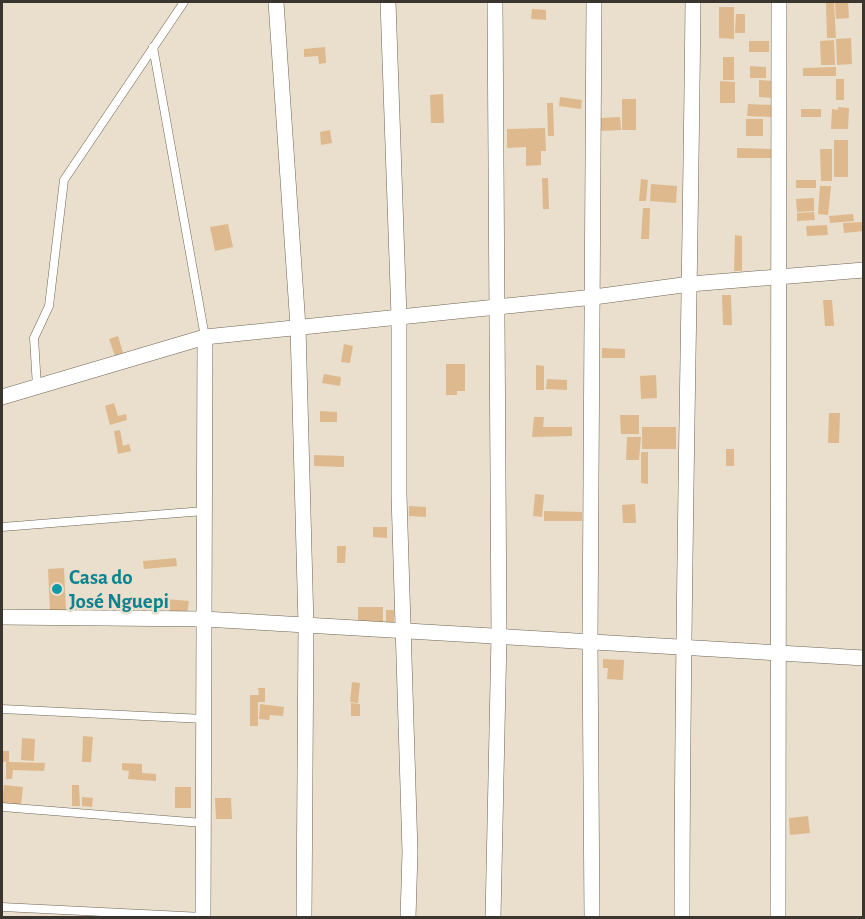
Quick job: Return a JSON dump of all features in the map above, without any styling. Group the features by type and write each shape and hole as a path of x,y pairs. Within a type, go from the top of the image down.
{"street":[{"path":"276,2 298,327 306,625 304,918"},
{"path":"388,2 399,317 399,495 410,852 408,918"},
{"path":"493,918 499,636 495,2"},
{"path":"592,918 590,642 594,297 594,2"},
{"path":"682,918 682,646 690,284 693,2"},
{"path":"778,918 779,2"},
{"path":"2,397 205,337 594,297 690,284 864,270"},
{"path":"203,917 205,337"},
{"path":"2,617 204,619 864,658"}],"lane":[{"path":"37,387 34,338 49,306 64,180 184,2"},
{"path":"153,47 205,337"},
{"path":"2,527 204,511"},
{"path":"2,709 204,718"},
{"path":"2,807 203,823"},
{"path":"2,907 203,917"}],"building":[{"path":"835,2 848,2 849,18 836,19"},
{"path":"826,3 834,3 836,38 827,38"},
{"path":"719,7 734,7 734,39 719,38"},
{"path":"532,9 546,10 546,20 531,19"},
{"path":"736,14 745,14 745,33 735,33"},
{"path":"851,38 852,64 837,65 836,39"},
{"path":"834,40 835,65 821,65 820,41"},
{"path":"749,41 769,41 769,52 749,52"},
{"path":"325,47 326,63 319,64 318,56 304,57 304,49"},
{"path":"723,57 734,57 734,80 723,80"},
{"path":"750,66 766,67 766,78 750,78"},
{"path":"836,67 836,76 803,76 803,68"},
{"path":"836,79 844,79 844,100 836,100"},
{"path":"759,80 775,81 774,98 759,97"},
{"path":"720,81 735,82 735,103 720,103"},
{"path":"443,94 444,123 431,123 430,95"},
{"path":"560,97 582,100 581,109 559,106"},
{"path":"622,99 636,99 636,130 622,130"},
{"path":"547,103 553,103 554,136 548,136"},
{"path":"748,104 772,105 772,117 747,116"},
{"path":"838,107 849,108 848,129 831,129 832,109 838,110"},
{"path":"801,109 821,109 821,117 801,117"},
{"path":"620,117 621,130 601,131 600,118"},
{"path":"746,119 763,119 763,136 746,136"},
{"path":"545,128 546,151 541,151 541,165 526,166 526,147 507,148 507,129"},
{"path":"330,130 332,143 321,145 320,132"},
{"path":"834,140 848,140 848,177 834,177"},
{"path":"737,148 772,149 772,158 737,158"},
{"path":"820,149 832,149 832,181 821,181"},
{"path":"542,178 548,178 549,209 543,209"},
{"path":"641,179 648,180 646,201 639,201"},
{"path":"796,180 816,180 816,188 796,188"},
{"path":"651,184 677,186 676,203 650,201"},
{"path":"820,186 831,186 828,215 818,214"},
{"path":"814,198 814,211 797,212 796,199"},
{"path":"643,208 650,208 649,239 641,239"},
{"path":"814,212 815,220 797,221 797,213"},
{"path":"853,214 854,221 830,223 829,216"},
{"path":"864,222 864,231 844,233 843,223"},
{"path":"228,224 233,247 215,251 210,227"},
{"path":"827,225 828,235 807,236 806,226"},
{"path":"735,235 742,236 742,271 734,271"},
{"path":"722,295 731,295 732,325 723,325"},
{"path":"823,300 832,300 834,326 825,326"},
{"path":"118,336 124,356 116,359 109,339"},
{"path":"344,344 353,346 350,363 341,362"},
{"path":"602,348 625,349 625,358 602,358"},
{"path":"446,364 465,364 465,391 457,391 457,395 446,395"},
{"path":"536,365 544,366 544,390 536,390"},
{"path":"324,374 341,377 340,386 322,383"},
{"path":"656,375 657,398 641,399 640,376"},
{"path":"547,379 567,380 567,390 546,389"},
{"path":"114,403 118,416 126,414 127,420 110,425 105,406"},
{"path":"320,411 337,412 337,422 320,422"},
{"path":"829,413 840,413 839,443 828,443"},
{"path":"620,415 639,415 639,434 621,434"},
{"path":"534,417 544,417 543,427 572,427 572,436 532,437"},
{"path":"642,427 676,427 676,449 642,449"},
{"path":"120,430 123,446 129,444 131,451 118,454 114,431"},
{"path":"627,437 641,437 639,460 626,460"},
{"path":"726,449 734,449 734,466 726,466"},
{"path":"641,452 648,452 648,484 641,483"},
{"path":"314,455 344,456 344,467 314,466"},
{"path":"535,494 544,495 542,517 533,516"},
{"path":"635,504 636,523 623,523 622,505"},
{"path":"409,506 426,507 426,517 409,516"},
{"path":"544,511 582,512 582,521 544,521"},
{"path":"373,527 387,527 387,538 373,537"},
{"path":"337,546 346,546 345,563 337,563"},
{"path":"176,558 177,566 144,569 143,561"},
{"name":"Casa do José Nguepi","path":"64,568 66,610 50,611 48,569"},
{"path":"166,599 189,601 187,615 165,612"},
{"path":"358,607 383,607 383,623 358,623"},
{"path":"386,610 394,610 394,622 386,622"},
{"path":"603,659 624,660 623,680 607,679 608,668 603,668"},
{"path":"352,682 360,683 358,703 350,702"},
{"path":"258,688 265,688 265,702 258,702 258,726 250,726 250,695 259,695"},
{"path":"351,703 360,704 360,716 351,716"},
{"path":"260,704 284,707 283,716 270,715 269,720 259,719"},
{"path":"83,736 93,737 91,762 82,762"},
{"path":"22,738 35,739 34,761 21,760"},
{"path":"2,751 9,751 9,762 45,763 44,771 13,770 12,779 6,779 6,761 2,763"},
{"path":"122,763 142,764 142,773 156,774 156,781 128,779 129,771 122,770"},
{"path":"4,785 23,787 21,806 2,804"},
{"path":"72,785 79,785 80,806 72,806"},
{"path":"175,787 191,787 191,808 175,808"},
{"path":"82,797 93,798 92,807 82,806"},
{"path":"215,798 231,798 232,819 216,819"},
{"path":"808,816 810,833 790,835 789,818"}],"place":[{"name":"Casa do José Nguepi","path":"57,589"}]}
